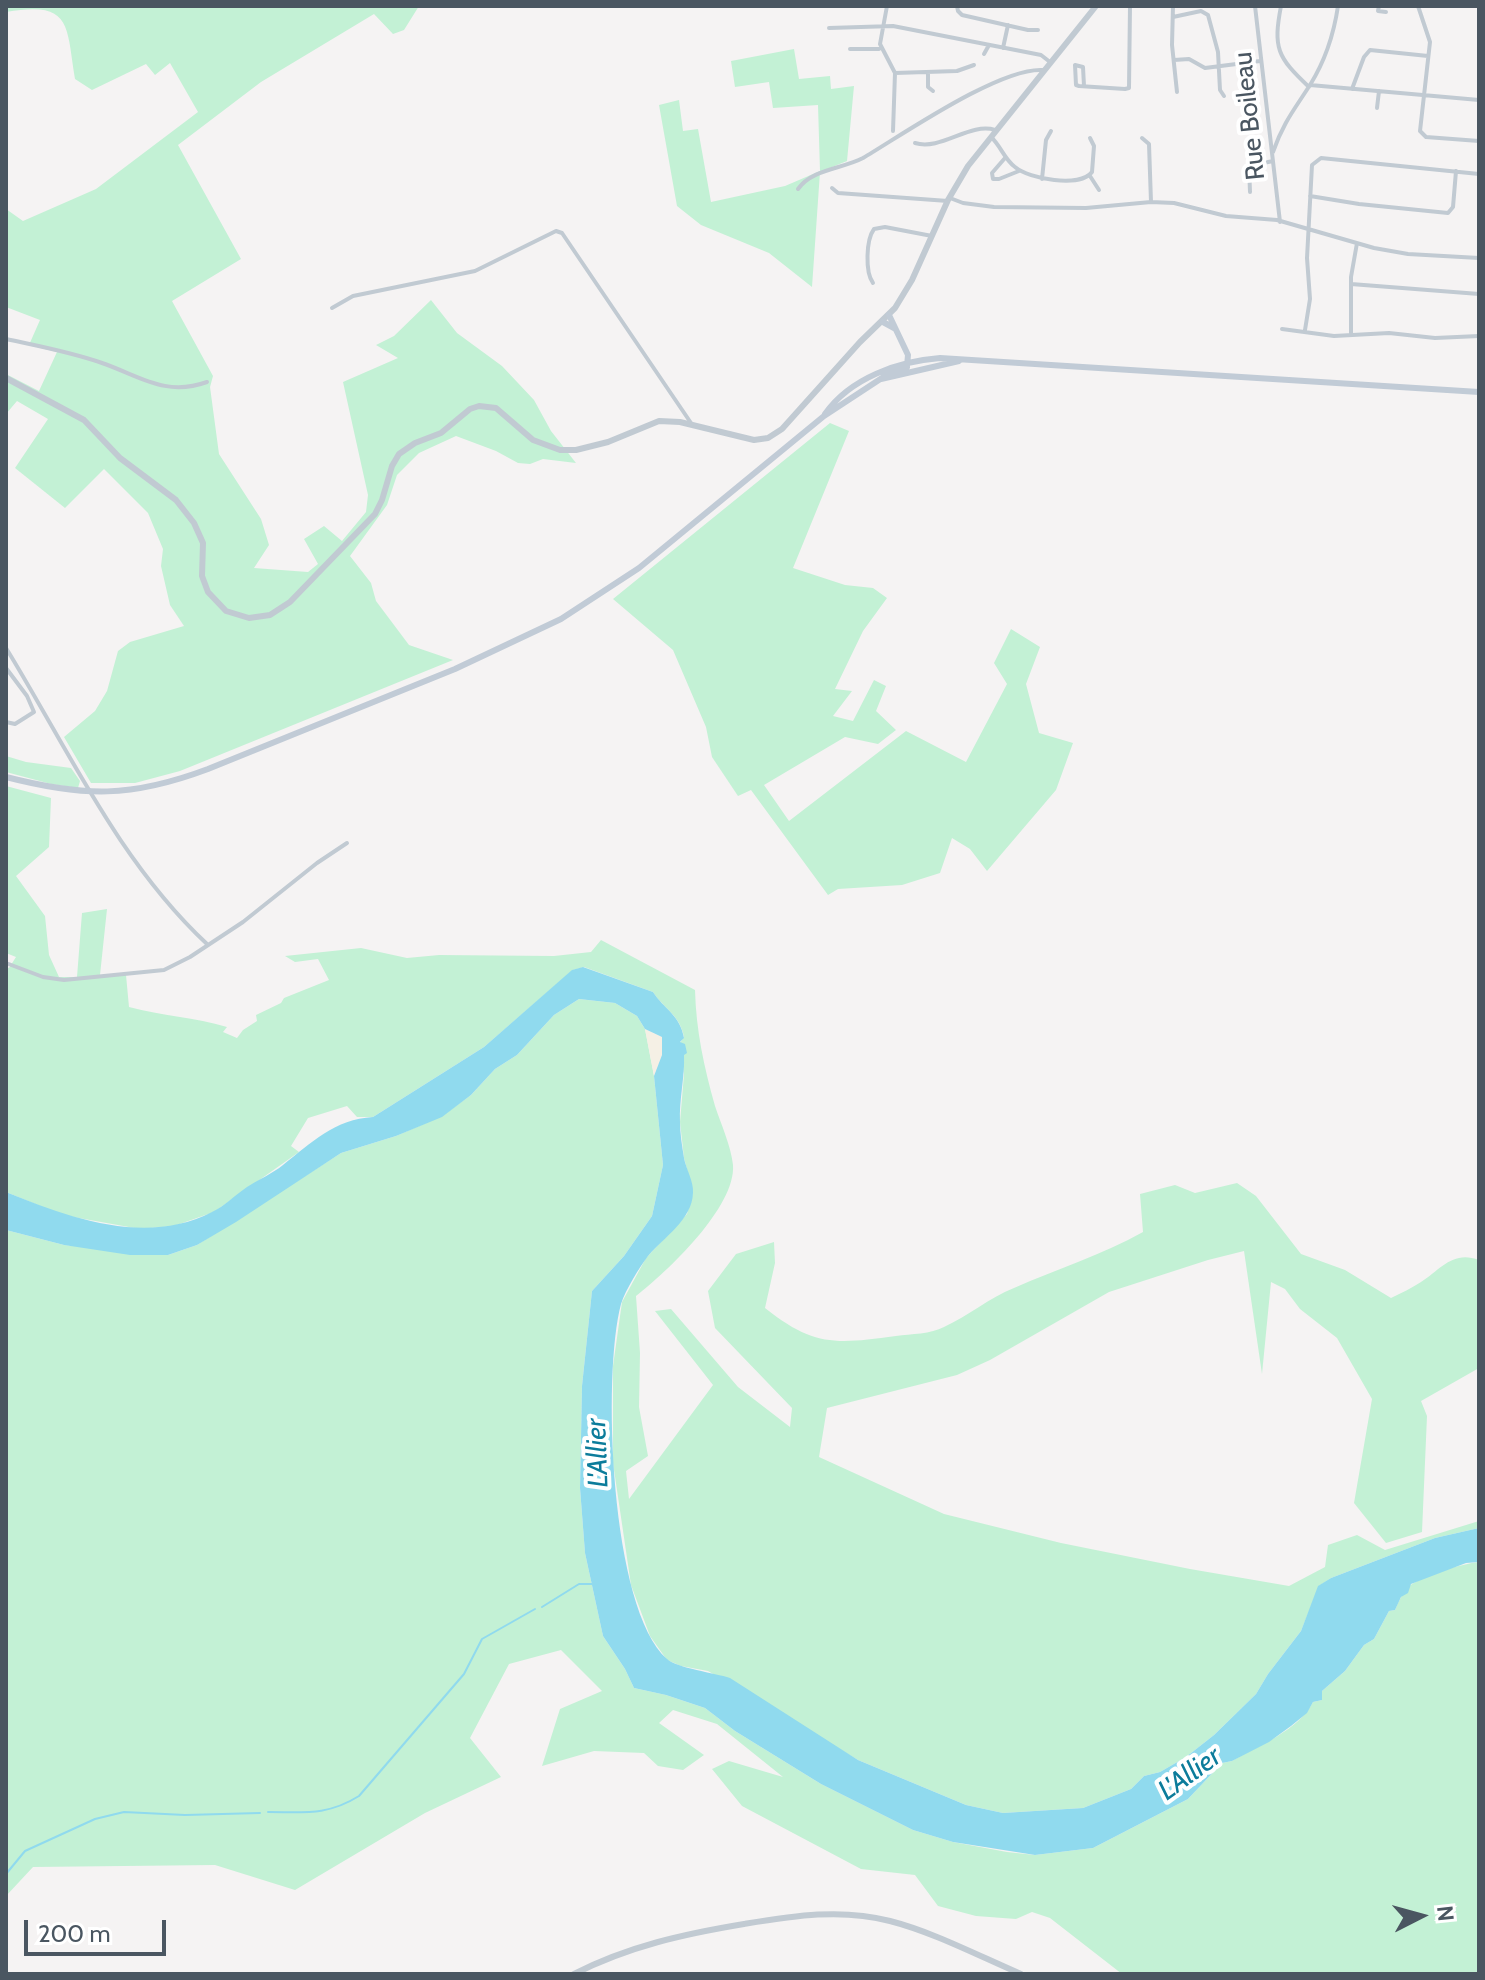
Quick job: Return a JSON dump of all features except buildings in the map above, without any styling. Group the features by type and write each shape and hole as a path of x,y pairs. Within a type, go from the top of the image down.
{"main road":[{"path":"889,315 907,367"},
{"path":"883,322 894,328"},
{"path":"824,416 847,392 881,371 963,361 1479,392"},
{"path":"6,777 90,793 161,785 455,669 561,619 639,568 824,416 880,379 907,367"}],"street":[{"path":"887,6 880,49 895,73 893,131"},
{"path":"957,6 962,15 1038,30"},
{"path":"6,378 84,420 120,458 176,500 194,523 203,543 202,576 208,592 226,611 249,618 270,615 290,602 375,514 399,454 415,443 441,433 470,409 479,406 496,408 533,440 560,450 576,450 608,442 659,421 692,425 748,440 768,438 782,429 895,308 968,166 1096,6"},
{"path":"1084,86 1083,67 1075,65 1074,82 1084,86 1129,88 1130,6"},
{"path":"1173,6 1177,92"},
{"name":"Rue Boileau","path":"1255,6 1280,222"},
{"path":"1281,6 1275,38 1278,50 1309,86 1479,100"},
{"path":"1272,154 1286,120 1309,86 1328,45 1338,6"},
{"path":"1379,6 1378,11 1386,12"},
{"path":"1418,6 1430,42 1420,131 1426,137 1479,141"},
{"path":"1173,17 1206,12 1217,47 1220,90 1224,96"},
{"path":"1003,48 1008,25"},
{"path":"829,28 885,27 1041,55 1050,62"},
{"path":"984,54 989,45"},
{"path":"850,49 880,49"},
{"path":"1352,89 1364,57 1370,50 1428,56"},
{"path":"1174,60 1189,59 1205,68 1262,61"},
{"path":"895,73 957,71 974,65"},
{"path":"798,189 812,177 862,158 980,90 1030,71 1043,70"},
{"path":"928,72 928,87 933,91"},
{"path":"1377,108 1379,91"},
{"path":"1268,121 1286,120"},
{"path":"915,143 928,145 985,129 993,133 1005,158 1019,171 1042,179 1074,180 1090,176"},
{"path":"1042,179 1046,140 1051,131"},
{"path":"1270,133 1279,135"},
{"path":"1090,138 1094,146 1090,176 1099,190"},
{"path":"1142,138 1149,144 1151,202"},
{"path":"1005,158 992,173 993,179 1019,171"},
{"path":"1305,330 1310,299 1307,258 1312,165 1321,158 1479,174"},
{"path":"1250,192 1249,166 1273,161"},
{"path":"1310,196 1448,213 1453,207 1456,171"},
{"path":"832,188 838,193 949,199 974,205 1094,208 1151,202 1174,203 1226,216 1280,222 1408,254 1479,258"},
{"path":"873,283 869,277 869,239 874,229 883,227 932,236"},
{"path":"332,308 353,296 475,271 556,231 562,233 692,425"},
{"path":"1351,335 1351,284 1357,243"},
{"path":"1351,284 1479,294"},
{"path":"1282,329 1329,336 1389,333 1435,338 1479,336"},
{"path":"6,339 104,363 135,378 169,388 194,387 207,382"},
{"path":"6,648 90,793 169,904 207,944"},
{"path":"6,668 34,708 32,715 15,724 6,722"},
{"path":"6,963 43,977 64,980 164,970 243,922 347,843"},
{"path":"574,1974 600,1961 670,1937 795,1915 824,1913 863,1915 893,1921 1021,1974"}],"green space":[{"path":"6,6 419,6 404,30 393,34 374,14 261,82 178,145 241,259 172,301 213,376 210,387 219,454 261,519 269,545 254,568 308,572 318,564 304,539 324,526 342,541 366,512 368,495 343,382 398,358 376,345 394,336 431,300 457,333 502,366 534,400 551,431 576,463 543,459 530,464 518,463 456,436 419,453 397,475 387,505 350,556 371,583 376,601 409,645 453,660 180,771 135,783 91,783 64,737 95,711 107,691 118,651 130,642 184,626 170,605 161,566 163,549 148,513 104,469 65,508 15,468 48,419 17,401 6,414 6,374 39,391 57,352 29,345 40,320 6,307 6,209 23,221 96,189 198,112 170,63 155,75 146,64 92,90 75,79 70,44 62,21 43,10 6,12"},
{"path":"794,49 799,79 830,76 831,89 854,86 847,161 820,172 812,287 769,253 701,225 677,206 659,105 679,100 683,131 698,129 711,202 785,186 820,171 818,105 773,108 769,82 735,87 731,61"},
{"path":"830,423 849,431 793,568 845,585 873,588 887,598 863,631 835,689 852,691 833,716 853,721 874,680 886,686 876,711 896,730 878,744 845,737 764,785 789,821 906,731 966,762 1007,684 994,663 1011,629 1040,647 1026,684 1039,733 1073,743 1056,790 987,871 970,849 952,838 940,873 902,885 838,889 828,895 751,790 738,796 712,757 706,727 673,650 613,599"},
{"path":"6,756 71,768 80,781 78,788 6,772"},
{"path":"6,786 51,798 49,847 16,876 45,916 49,955 59,977 77,977 82,913 107,909 100,975 126,975 129,1007 227,1027 223,1032 237,1038 257,1021 256,1015 281,1003 284,998 329,980 318,959 295,962 285,956 361,948 407,958 439,955 554,956 591,952 601,940 695,990 704,1063 732,1158 731,1182 712,1219 697,1237 636,1296 640,1353 639,1407 648,1456 626,1471 629,1499 713,1385 655,1311 671,1309 738,1387 790,1427 792,1408 715,1328 708,1291 736,1254 774,1242 775,1263 765,1308 782,1321 812,1336 841,1341 921,1333 944,1327 1005,1292 1143,1232 1140,1194 1175,1185 1195,1193 1237,1183 1256,1196 1301,1254 1345,1270 1391,1298 1454,1259 1479,1260 1479,1368 1421,1401 1427,1416 1422,1532 1386,1543 1354,1503 1372,1399 1337,1338 1300,1309 1285,1289 1271,1282 1262,1374 1244,1251 1109,1292 990,1360 957,1375 827,1408 819,1457 944,1514 1061,1543 1289,1586 1325,1567 1328,1545 1357,1535 1385,1550 1479,1521 1479,1528 1435,1538 1331,1578 1319,1586 1301,1631 1256,1694 1214,1735 1186,1757 1160,1772 1144,1776 1131,1789 1083,1808 1003,1813 966,1805 858,1760 708,1671 667,1660 650,1636 631,1585 613,1463 613,1366 622,1302 646,1258 687,1214 693,1192 684,1158 680,1122 684,1074 680,1043 684,1037 679,1023 653,992 584,967 573,970 484,1047 373,1117 357,1117 347,1106 308,1118 291,1146 299,1152 214,1212 174,1226 140,1229 62,1215 6,1192 6,967 9,968 16,957 6,953"},
{"path":"579,999 615,1003 637,1016 645,1029 654,1076 663,1165 652,1216 624,1256 592,1291 582,1386 580,1488 585,1553 603,1636 634,1688 705,1708 735,1731 821,1784 913,1830 953,1842 1035,1855 1093,1848 1188,1799 1222,1763 1266,1743 1298,1721 1313,1702 1322,1700 1322,1691 1345,1671 1364,1645 1374,1639 1389,1611 1395,1610 1412,1584 1445,1570 1479,1562 1479,1974 1122,1974 1050,1918 1032,1912 1016,1919 976,1916 938,1906 915,1875 861,1869 742,1806 712,1769 729,1761 783,1777 717,1724 673,1710 659,1723 704,1755 683,1770 658,1766 644,1753 594,1751 542,1766 560,1709 602,1691 561,1650 509,1664 470,1738 501,1777 425,1813 295,1890 215,1865 33,1867 6,1896 6,1230 64,1245 168,1255 197,1245 341,1153 396,1136 442,1116 471,1095 495,1069 517,1055 554,1015"}],"sand":[{"path":"645,1029 662,1037 662,1055 654,1076"}],"water":[{"name":"L'Allier","path":"583,967 653,992 679,1024 684,1038 680,1042 685,1044 687,1053 684,1055 680,1126 684,1158 693,1189 691,1203 683,1220 644,1261 623,1298 615,1337 612,1382 612,1434 622,1543 633,1592 648,1632 667,1659 687,1668 730,1678 858,1760 966,1805 1003,1813 1083,1808 1131,1789 1144,1776 1160,1772 1186,1757 1214,1735 1256,1694 1301,1631 1318,1586 1331,1578 1435,1538 1479,1528 1479,1562 1466,1563 1411,1584 1395,1610 1389,1611 1374,1639 1364,1645 1345,1671 1322,1691 1322,1700 1313,1702 1307,1713 1269,1742 1222,1763 1188,1799 1093,1848 1035,1855 953,1842 913,1830 821,1784 735,1731 705,1708 634,1688 603,1636 585,1553 580,1488 582,1386 592,1291 624,1256 652,1216 663,1165 654,1076 662,1055 662,1037 645,1029 637,1016 615,1003 579,999 554,1015 517,1055 495,1069 471,1095 442,1117 396,1136 341,1153 197,1245 168,1255 130,1255 64,1245 6,1230 6,1192 82,1219 135,1227 161,1227 187,1222 212,1212 335,1127 373,1117 484,1047 572,970"}],"waterway":[{"path":"542,1607 579,1584 594,1584"},
{"path":"268,1812 326,1810 359,1796 464,1674 482,1639 535,1609"},
{"path":"6,1874 25,1851 95,1819 124,1812 185,1815 260,1813"}]}
